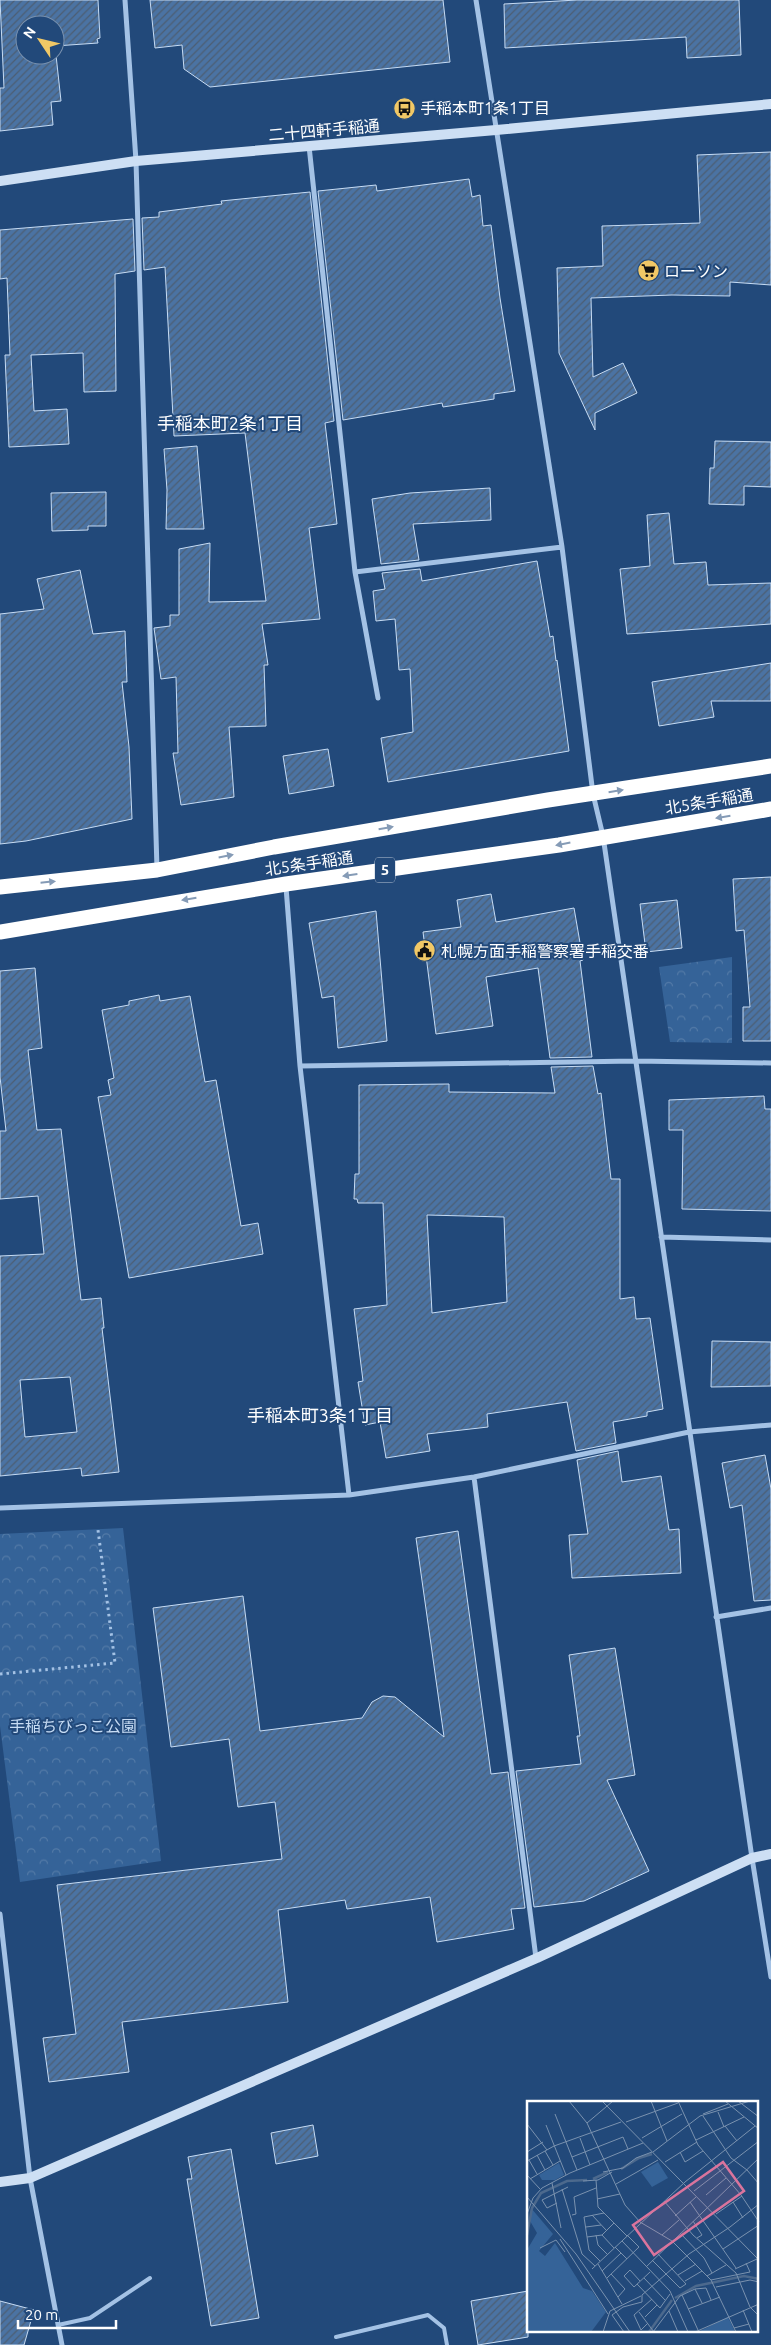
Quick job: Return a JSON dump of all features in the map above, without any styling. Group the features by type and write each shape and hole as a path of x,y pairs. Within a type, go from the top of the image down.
{"highway":[{"name":"北5条手稲通","path":"0,887 157,870 284,845 548,800 771,766"},
{"name":"北5条手稲通","path":"0,932 286,884 559,845 603,836 771,809"}],"street":[{"path":"125,0 136,161 157,870"},
{"path":"476,0 562,547 593,794 603,836 716,1617 771,1977"},
{"name":"二十四軒手稲通","path":"0,181 136,161 771,104"},
{"path":"309,146 355,572 378,698"},
{"path":"355,572 562,547"},
{"path":"286,884 300,1066 348,1495"},
{"path":"300,1066 635,1061 771,1063"},
{"path":"661,1237 771,1240"},
{"path":"0,1508 348,1495 474,1477 689,1432 771,1425"},
{"path":"474,1477 536,1958"},
{"path":"716,1617 771,1608"},
{"path":"0,2182 30,2178 536,1958 752,1858 771,1854"},
{"path":"0,1914 30,2178 62,2345"}],"lane":[{"path":"58,2325 90,2318 150,2278"},
{"path":"336,2337 428,2315 444,2328 447,2345"}],"path":[{"path":"0,1674 114,1663 98,1530"}],"green space":[{"path":"732,957 732,1043 670,1042 659,967"},
{"name":"手稲ちびっこ公園","path":"123,1528 161,1861 20,1882 0,1726 0,1534"}],"building":[{"path":"0,0 98,0 100,38 97,39 98,43 65,45 65,15 15,15 15,65 57,65 61,101 51,102 53,125 0,131 0,88 4,88"},
{"path":"150,0 443,0 450,62 210,87 184,69 182,45 155,48"},
{"path":"577,0 739,0 741,55 687,58 686,37 505,48 504,4"},
{"path":"771,152 771,285 730,282 730,296 672,295 591,298 593,377 623,363 637,393 595,413 595,430 559,353 557,268 603,266 602,226 700,223 697,155"},
{"path":"469,179 472,197 480,195 483,226 491,225 500,298 515,391 494,394 494,399 443,407 442,403 343,420 318,191 376,185 377,191"},
{"path":"310,192 334,421 325,423 337,524 309,528 320,619 262,624 268,665 264,665 266,726 229,727 234,797 181,805 173,753 178,753 176,677 161,679 154,628 170,626 170,615 179,615 179,549 210,543 209,602 266,601 245,433 174,436 165,267 144,270 142,218 159,217 159,212 222,204 221,201"},
{"path":"133,219 135,271 115,274 116,391 84,392 83,353 31,355 34,411 67,409 69,444 9,447 5,355 10,355 7,278 0,279 0,230"},
{"path":"715,441 771,442 771,487 744,486 744,505 709,504 710,468 714,468"},
{"path":"197,446 204,529 166,529 167,490 164,449"},
{"path":"490,488 491,520 413,524 419,560 381,564 372,499 410,493"},
{"path":"106,492 106,526 88,526 88,530 52,531 51,493"},
{"path":"669,513 674,564 706,562 708,585 771,583 771,624 627,634 620,569 650,566 647,515"},
{"path":"537,561 550,637 553,636 569,751 388,782 381,738 413,732 410,669 399,670 395,619 376,621 373,591 385,589 382,573 420,569 422,581"},
{"path":"80,570 93,634 125,631 127,682 122,682 129,747 132,819 26,841 0,844 0,614 44,609 37,579"},
{"path":"771,663 771,701 711,701 714,717 659,726 652,682"},
{"path":"328,749 334,786 289,794 283,756"},
{"path":"771,877 771,1041 743,1041 743,1007 750,1007 744,930 736,931 733,879"},
{"path":"491,894 496,922 574,908 583,960 580,961 592,1057 550,1058 538,968 486,977 493,1026 436,1034 423,932 461,927 457,900"},
{"path":"677,900 682,948 646,952 640,904"},
{"path":"376,911 387,1041 338,1048 334,996 322,998 309,923"},
{"path":"35,968 42,1048 28,1050 37,1130 61,1129 81,1300 101,1298 104,1328 102,1328 119,1472 82,1476 81,1468 0,1476 0,1256 44,1254 38,1196 0,1199 0,1131 6,1131 0,1077 0,971","holes":["70,1377 77,1432 25,1437 20,1380"]},
{"path":"159,995 160,1001 190,996 205,1082 216,1080 241,1226 258,1223 263,1254 129,1278 98,1097 111,1095 108,1080 114,1078 102,1010 129,1005 129,1001"},
{"path":"593,1066 598,1094 601,1093 611,1179 620,1179 620,1299 634,1297 636,1319 650,1318 663,1409 647,1412 647,1416 613,1422 616,1443 576,1451 567,1402 487,1414 488,1427 427,1434 430,1451 386,1458 380,1422 365,1425 358,1382 363,1381 354,1309 387,1305 383,1203 358,1203 357,1199 354,1199 355,1174 359,1174 359,1085 449,1084 449,1092 555,1093 551,1067","holes":["427,1215 504,1217 507,1302 432,1313"]},
{"path":"764,1096 765,1109 771,1109 771,1211 682,1209 683,1130 669,1130 669,1100"},
{"path":"712,1341 771,1342 771,1386 711,1387"},
{"path":"618,1451 622,1482 661,1476 669,1530 679,1529 681,1573 572,1578 569,1535 588,1534 577,1460"},
{"path":"765,1455 771,1489 771,1600 754,1601 742,1505 730,1508 722,1463"},
{"path":"458,1531 491,1774 508,1772 525,1908 511,1909 514,1929 437,1942 430,1897 347,1909 345,1900 278,1910 288,2002 122,2022 129,2072 49,2082 43,2038 76,2034 57,1885 282,1859 275,1802 238,1807 229,1739 171,1747 153,1608 243,1596 260,1731 362,1718 372,1702 383,1696 395,1697 444,1737 416,1538"},
{"path":"615,1648 635,1775 607,1780 649,1871 584,1901 534,1907 516,1771 581,1764 577,1736 580,1736 569,1655"},
{"path":"313,2125 318,2156 276,2164 271,2133"},
{"path":"231,2149 259,2318 211,2326 187,2179 192,2179 188,2157"},
{"path":"527,2291 528,2337 478,2345 471,2301"},
{"path":"0,2301 34,2310 24,2345 0,2345"}],"place":[{"name":"手稲本町1条1丁目","path":"404,108"},
{"name":"ローソン","path":"648,271"},
{"name":"札幌方面手稲警察署手稲交番","path":"425,951"}],"district":[{"name":"手稲本町2条1丁目","path":"230,424"},
{"name":"手稲本町3条1丁目","path":"320,1416"}]}
